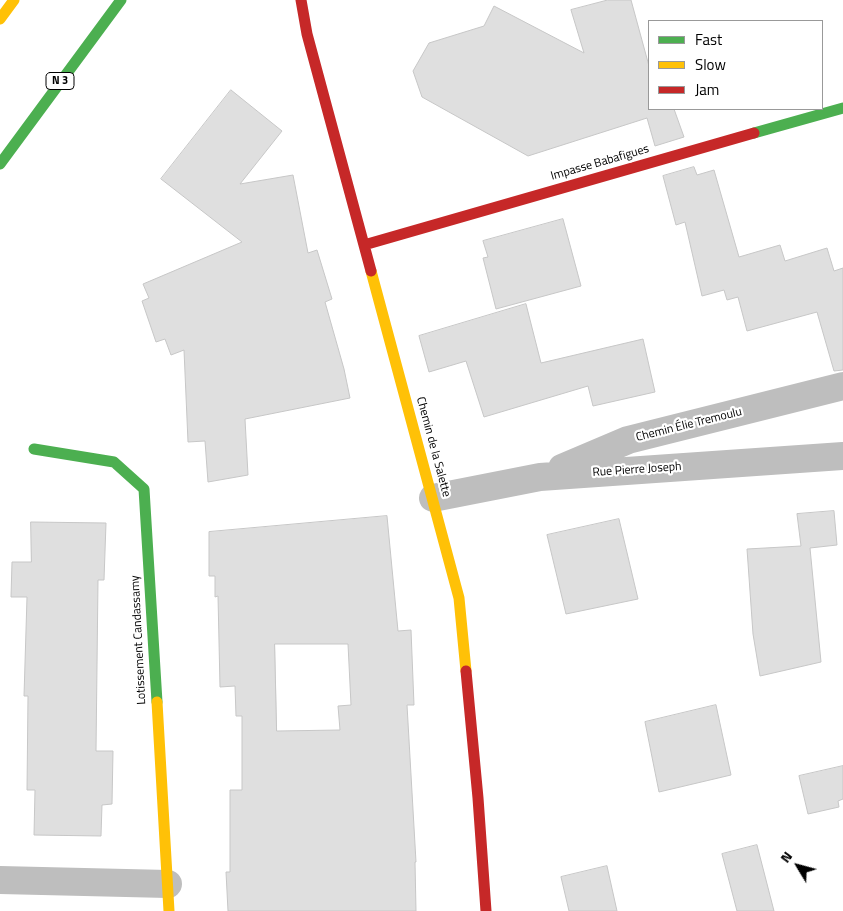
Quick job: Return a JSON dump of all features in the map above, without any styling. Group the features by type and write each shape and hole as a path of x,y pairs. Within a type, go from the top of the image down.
{"main road":[{"path":"0,19 14,0"},
{"name":"N 3","path":"0,164 121,0"},
{"name":"Chemin de la Salette","path":"302,0 307,34 459,598 478,798 486,911"},
{"name":"Impasse Babafigues","path":"364,245 843,108"},
{"name":"Lotissement Candassamy","path":"34,449 114,462 144,489 169,911"}],"street":[{"name":"Chemin Élie Tremoulu","path":"540,477 628,440 843,386"},
{"name":"Rue Pierre Joseph","path":"432,498 540,477 843,456"},
{"path":"0,880 168,884"}],"building":[{"path":"608,0 631,0 648,62 648,110 674,110 684,137 655,146 647,118 528,156 422,97 413,71 429,43 484,26 494,6 584,53 571,10"},
{"path":"231,90 282,131 240,184 293,175 308,253 317,250 332,299 325,302 344,369 350,398 245,419 248,475 208,482 205,441 188,442 184,350 171,355 165,339 156,342 142,301 149,298 143,284 242,242 161,179"},
{"path":"694,167 697,175 714,170 739,257 780,245 785,261 827,248 834,271 843,268 843,370 834,371 817,312 747,331 738,297 727,300 724,290 702,296 685,222 676,225 663,176"},
{"path":"563,219 581,286 496,309 483,258 488,257 483,241"},
{"path":"526,304 541,363 643,339 655,392 593,406 588,386 484,417 466,361 429,372 419,336"},
{"path":"834,511 837,545 810,548 821,662 760,676 753,634 747,549 801,546 797,514"},
{"path":"387,516 398,631 411,630 414,705 407,705 416,862 416,911 228,911 226,872 230,872 230,790 242,790 242,716 236,716 235,686 220,687 218,596 215,597 215,576 209,576 209,532","holes":["275,644 348,644 351,705 338,706 340,730 277,731"]},
{"path":"619,519 638,599 566,614 547,535"},
{"path":"31,522 106,523 104,580 98,580 96,751 113,751 112,804 102,805 101,836 34,835 35,790 27,790 28,696 24,696 27,597 11,597 12,562 31,562"},
{"path":"716,705 731,775 659,792 645,722"},
{"path":"843,766 843,799 838,801 839,807 808,814 799,776"},
{"path":"757,845 774,911 737,911 722,854"},
{"path":"607,866 617,911 569,911 561,877"}],"traffic: fast":[{"path":"0,164 121,0"},
{"path":"754,133 843,108"},
{"path":"34,449 114,462 144,489 157,702"}],"traffic: slow":[{"path":"0,19 14,0"},
{"path":"371,271 459,598 466,671"},
{"path":"157,702 169,911"}],"traffic: jam":[{"path":"301,0 307,34 371,271"},
{"path":"364,245 754,133"},
{"path":"466,671 486,911"}]}
